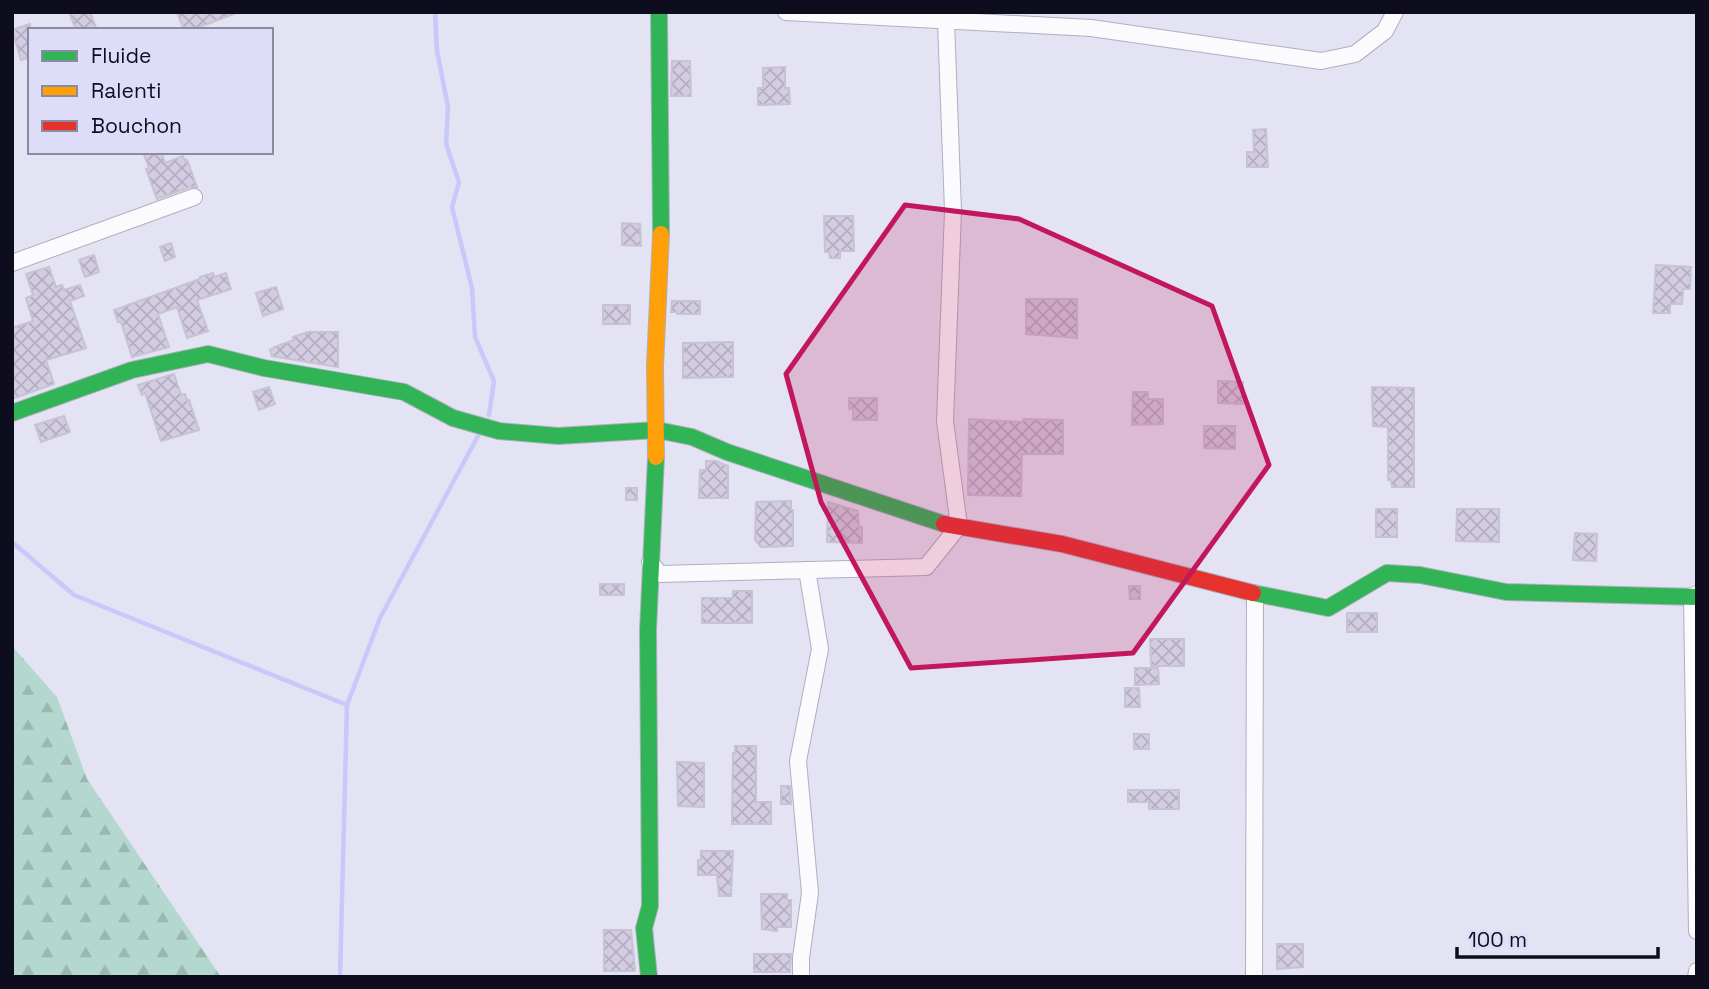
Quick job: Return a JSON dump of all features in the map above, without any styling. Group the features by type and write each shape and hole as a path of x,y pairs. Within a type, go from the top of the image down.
{"street":[{"path":"649,977 644,928 650,906 648,629 657,430 655,366 661,254 659,12"},
{"path":"786,12 1091,28 1321,61 1355,54 1385,31 1395,12"},
{"path":"650,562 660,574 926,567 959,526 946,421 953,211 946,21"},
{"path":"12,263 194,197"},
{"path":"12,413 131,370 208,354 264,368 404,392 453,418 499,431 558,436 657,430 692,438 936,523 1062,544 1158,571 1328,608 1387,573 1420,575 1506,592 1695,596 1697,931"},
{"path":"801,977 810,893 798,761 820,649 807,570"},
{"path":"1254,977 1255,593"},
{"path":"1696,977 1697,971"}],"highlighted area":[{"path":"905,205 1019,219 1212,306 1269,465 1133,653 911,668 821,502 786,374"}],"green space":[{"path":"12,646 57,697 87,779 221,977 12,977"}],"building":[{"path":"69,12 90,12 96,28 75,28"},
{"path":"177,12 236,12 197,28 183,28"},
{"path":"30,24 28,58 21,60 12,30"},
{"path":"672,61 690,61 691,96 671,96"},
{"path":"785,67 785,88 789,88 790,104 758,105 758,88 763,88 763,68"},
{"path":"1266,129 1268,167 1247,167 1247,152 1254,152 1253,130"},
{"path":"144,154 162,154 165,163 183,156 197,187 157,199 146,169 149,168"},
{"path":"824,216 853,216 854,251 840,251 840,258 830,258 829,252 825,252"},
{"path":"622,223 640,224 641,246 622,245"},
{"path":"171,243 175,257 165,261 160,247"},
{"path":"94,255 99,272 85,277 79,260"},
{"path":"1656,265 1691,267 1690,289 1683,289 1682,304 1670,304 1670,313 1653,313"},
{"path":"49,267 56,287 62,285 64,290 80,285 84,296 70,301 86,348 46,360 54,384 12,399 12,328 33,321 26,298 33,295 26,274"},
{"path":"213,273 214,277 226,273 231,289 197,300 208,331 187,338 177,307 158,314 169,347 132,357 121,322 118,322 114,310"},
{"path":"276,287 283,309 263,316 256,293"},
{"path":"1026,299 1077,299 1077,338 1026,334"},
{"path":"672,301 700,301 700,314 671,312"},
{"path":"603,305 630,305 630,324 603,324"},
{"path":"308,332 338,332 338,367 272,356 270,350"},
{"path":"733,342 733,377 683,378 683,343"},
{"path":"174,374 181,395 185,394 187,401 189,400 199,430 161,441 145,393 142,395 138,385"},
{"path":"1218,381 1243,382 1243,404 1218,403"},
{"path":"269,387 275,404 259,410 253,392"},
{"path":"1372,387 1414,388 1414,487 1392,487 1391,480 1388,480 1388,427 1373,426"},
{"path":"1133,392 1148,392 1148,399 1163,399 1163,424 1132,425"},
{"path":"849,398 877,398 877,420 853,420"},
{"path":"64,416 70,432 41,442 35,425"},
{"path":"969,419 1023,422 1023,419 1063,420 1063,454 1022,454 1021,496 968,495"},
{"path":"1204,426 1235,426 1235,449 1204,448"},
{"path":"706,461 716,461 728,466 728,498 699,498 700,470 706,470"},
{"path":"626,488 637,488 637,500 626,500"},
{"path":"791,501 793,546 761,547 755,540 756,502"},
{"path":"828,502 858,511 862,543 827,542"},
{"path":"1376,509 1397,509 1397,537 1376,537"},
{"path":"1457,509 1499,509 1499,542 1456,541"},
{"path":"1575,533 1597,534 1596,561 1573,560"},
{"path":"600,584 624,584 624,595 600,595"},
{"path":"1129,586 1140,586 1140,599 1130,599"},
{"path":"733,591 752,591 752,623 702,623 702,598 733,598"},
{"path":"1347,613 1377,613 1377,632 1347,632"},
{"path":"1150,639 1184,639 1184,666 1151,666"},
{"path":"1135,668 1158,668 1159,684 1135,685"},
{"path":"1125,688 1139,688 1140,707 1125,707"},
{"path":"1134,734 1149,734 1149,749 1134,749"},
{"path":"735,746 756,746 756,802 771,802 771,824 732,824"},
{"path":"677,762 704,763 704,807 678,806"},
{"path":"781,786 790,786 791,804 781,804"},
{"path":"1128,790 1179,790 1179,809 1149,809 1149,802 1128,802"},
{"path":"701,851 733,851 731,896 719,896 717,875 698,875"},
{"path":"761,894 787,894 787,900 791,900 791,927 777,927 777,931 762,929"},
{"path":"604,930 631,930 635,971 604,971"},
{"path":"1277,944 1303,944 1303,967 1277,969"},
{"path":"754,954 791,954 790,972 754,972"}],"waterway":[{"path":"435,12 437,51 448,107 446,144 459,182 452,207 472,288 475,337 494,381 489,415"},
{"path":"340,977 347,705 380,618 479,434"},
{"path":"12,542 74,595 347,705"}],"traffic: fast":[{"path":"659,12 661,234"},
{"path":"12,413 132,370 208,354 264,368 404,392 453,418 499,431 558,436 657,430 692,437 727,452 944,524"},
{"path":"649,977 644,928 650,906 648,630 656,457"},
{"path":"1253,593 1328,608 1387,573 1420,575 1506,592 1697,597"}],"traffic: slow":[{"path":"656,457 655,366 661,234"}],"traffic: jam":[{"path":"944,524 1062,544 1253,593"}]}
